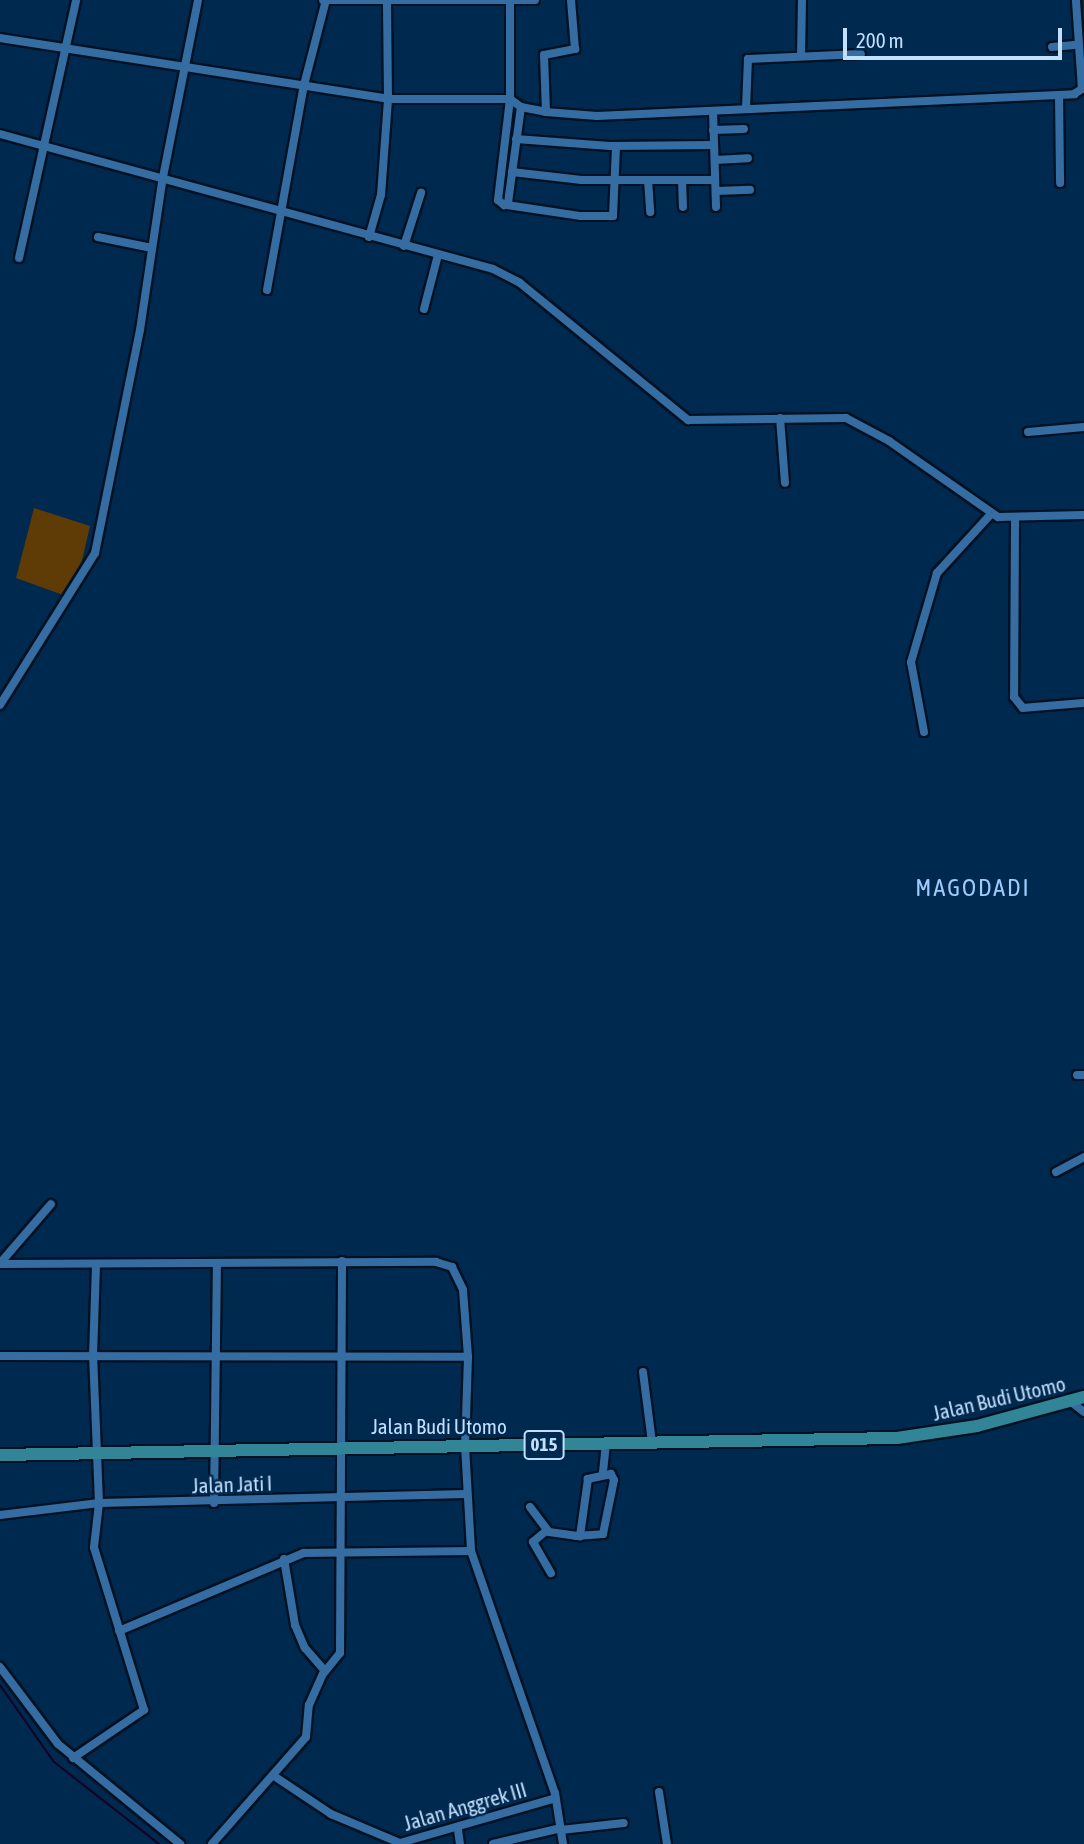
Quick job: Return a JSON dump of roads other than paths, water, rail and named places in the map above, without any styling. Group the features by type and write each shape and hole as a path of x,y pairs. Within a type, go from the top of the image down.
{"main road":[{"name":"Jalan Budi Utomo","path":"0,1455 910,1436 977,1426 1084,1397"}],"street":[{"path":"19,258 76,0"},
{"path":"0,705 95,553 198,0"},
{"path":"267,290 279,212 324,0 387,3 536,0"},
{"path":"546,112 544,55 575,49 572,0"},
{"path":"801,56 802,0"},
{"path":"0,38 66,45 186,70 388,99 510,99 521,107 546,112 597,116 1059,95 1082,89 1076,0"},
{"path":"510,1 510,99 498,200 507,205 610,217 615,214 615,146"},
{"path":"369,237 381,195 388,99 387,3"},
{"path":"1052,47 1077,45"},
{"path":"746,108 746,60 861,54"},
{"path":"1059,95 1060,183"},
{"path":"507,205 521,107"},
{"path":"713,111 716,207"},
{"path":"713,130 744,129"},
{"path":"0,134 494,269 520,283 685,418 846,418 889,441 991,514 1015,520 1084,515"},
{"path":"516,139 615,146 714,145"},
{"path":"715,160 748,158"},
{"path":"512,172 614,180 715,180"},
{"path":"648,180 650,212"},
{"path":"682,180 683,207"},
{"path":"716,191 750,190"},
{"path":"404,246 421,193"},
{"path":"98,237 152,248"},
{"path":"424,309 438,255"},
{"path":"780,418 785,483"},
{"path":"1028,432 1084,427"},
{"path":"924,732 911,662 937,573 991,514"},
{"path":"1015,520 1014,697 1023,708 1084,703"},
{"path":"1056,1172 1084,1157"},
{"path":"1,1262 51,1204"},
{"path":"212,1844 306,1737 307,1709 325,1671 340,1653 341,1447 345,1356 342,1261"},
{"path":"1,1262 96,1265 436,1262 452,1267 463,1290 468,1357 465,1446 471,1551 556,1798 563,1844"},
{"path":"214,1503 218,1358 217,1263"},
{"path":"73,1758 144,1710 95,1558 99,1503 93,1356 96,1265"},
{"path":"0,1356 468,1357"},
{"path":"643,1372 652,1442"},
{"path":"1070,1401 1084,1412"},
{"path":"603,1472 606,1444"},
{"path":"530,1507 546,1531 580,1536 607,1531 614,1480 611,1474 603,1472 588,1479 580,1536"},
{"name":"Jalan Jati I","path":"0,1515 99,1503 214,1503 466,1494"},
{"path":"546,1531 533,1542 551,1573"},
{"path":"119,1631 284,1559 304,1553 471,1551"},
{"path":"284,1559 295,1625 305,1648 325,1671"},
{"path":"0,1667 28,1710 73,1758 180,1844"},
{"name":"Jalan Anggrek III","path":"274,1776 331,1814 400,1843 458,1830 556,1798"},
{"path":"659,1792 667,1844"},
{"path":"493,1844 561,1829 624,1823"},
{"path":"458,1830 460,1844"}],"waterway":[{"path":"0,1685 54,1762 159,1844"}],"district":[{"name":"MAGODADI","path":"973,888"}]}
